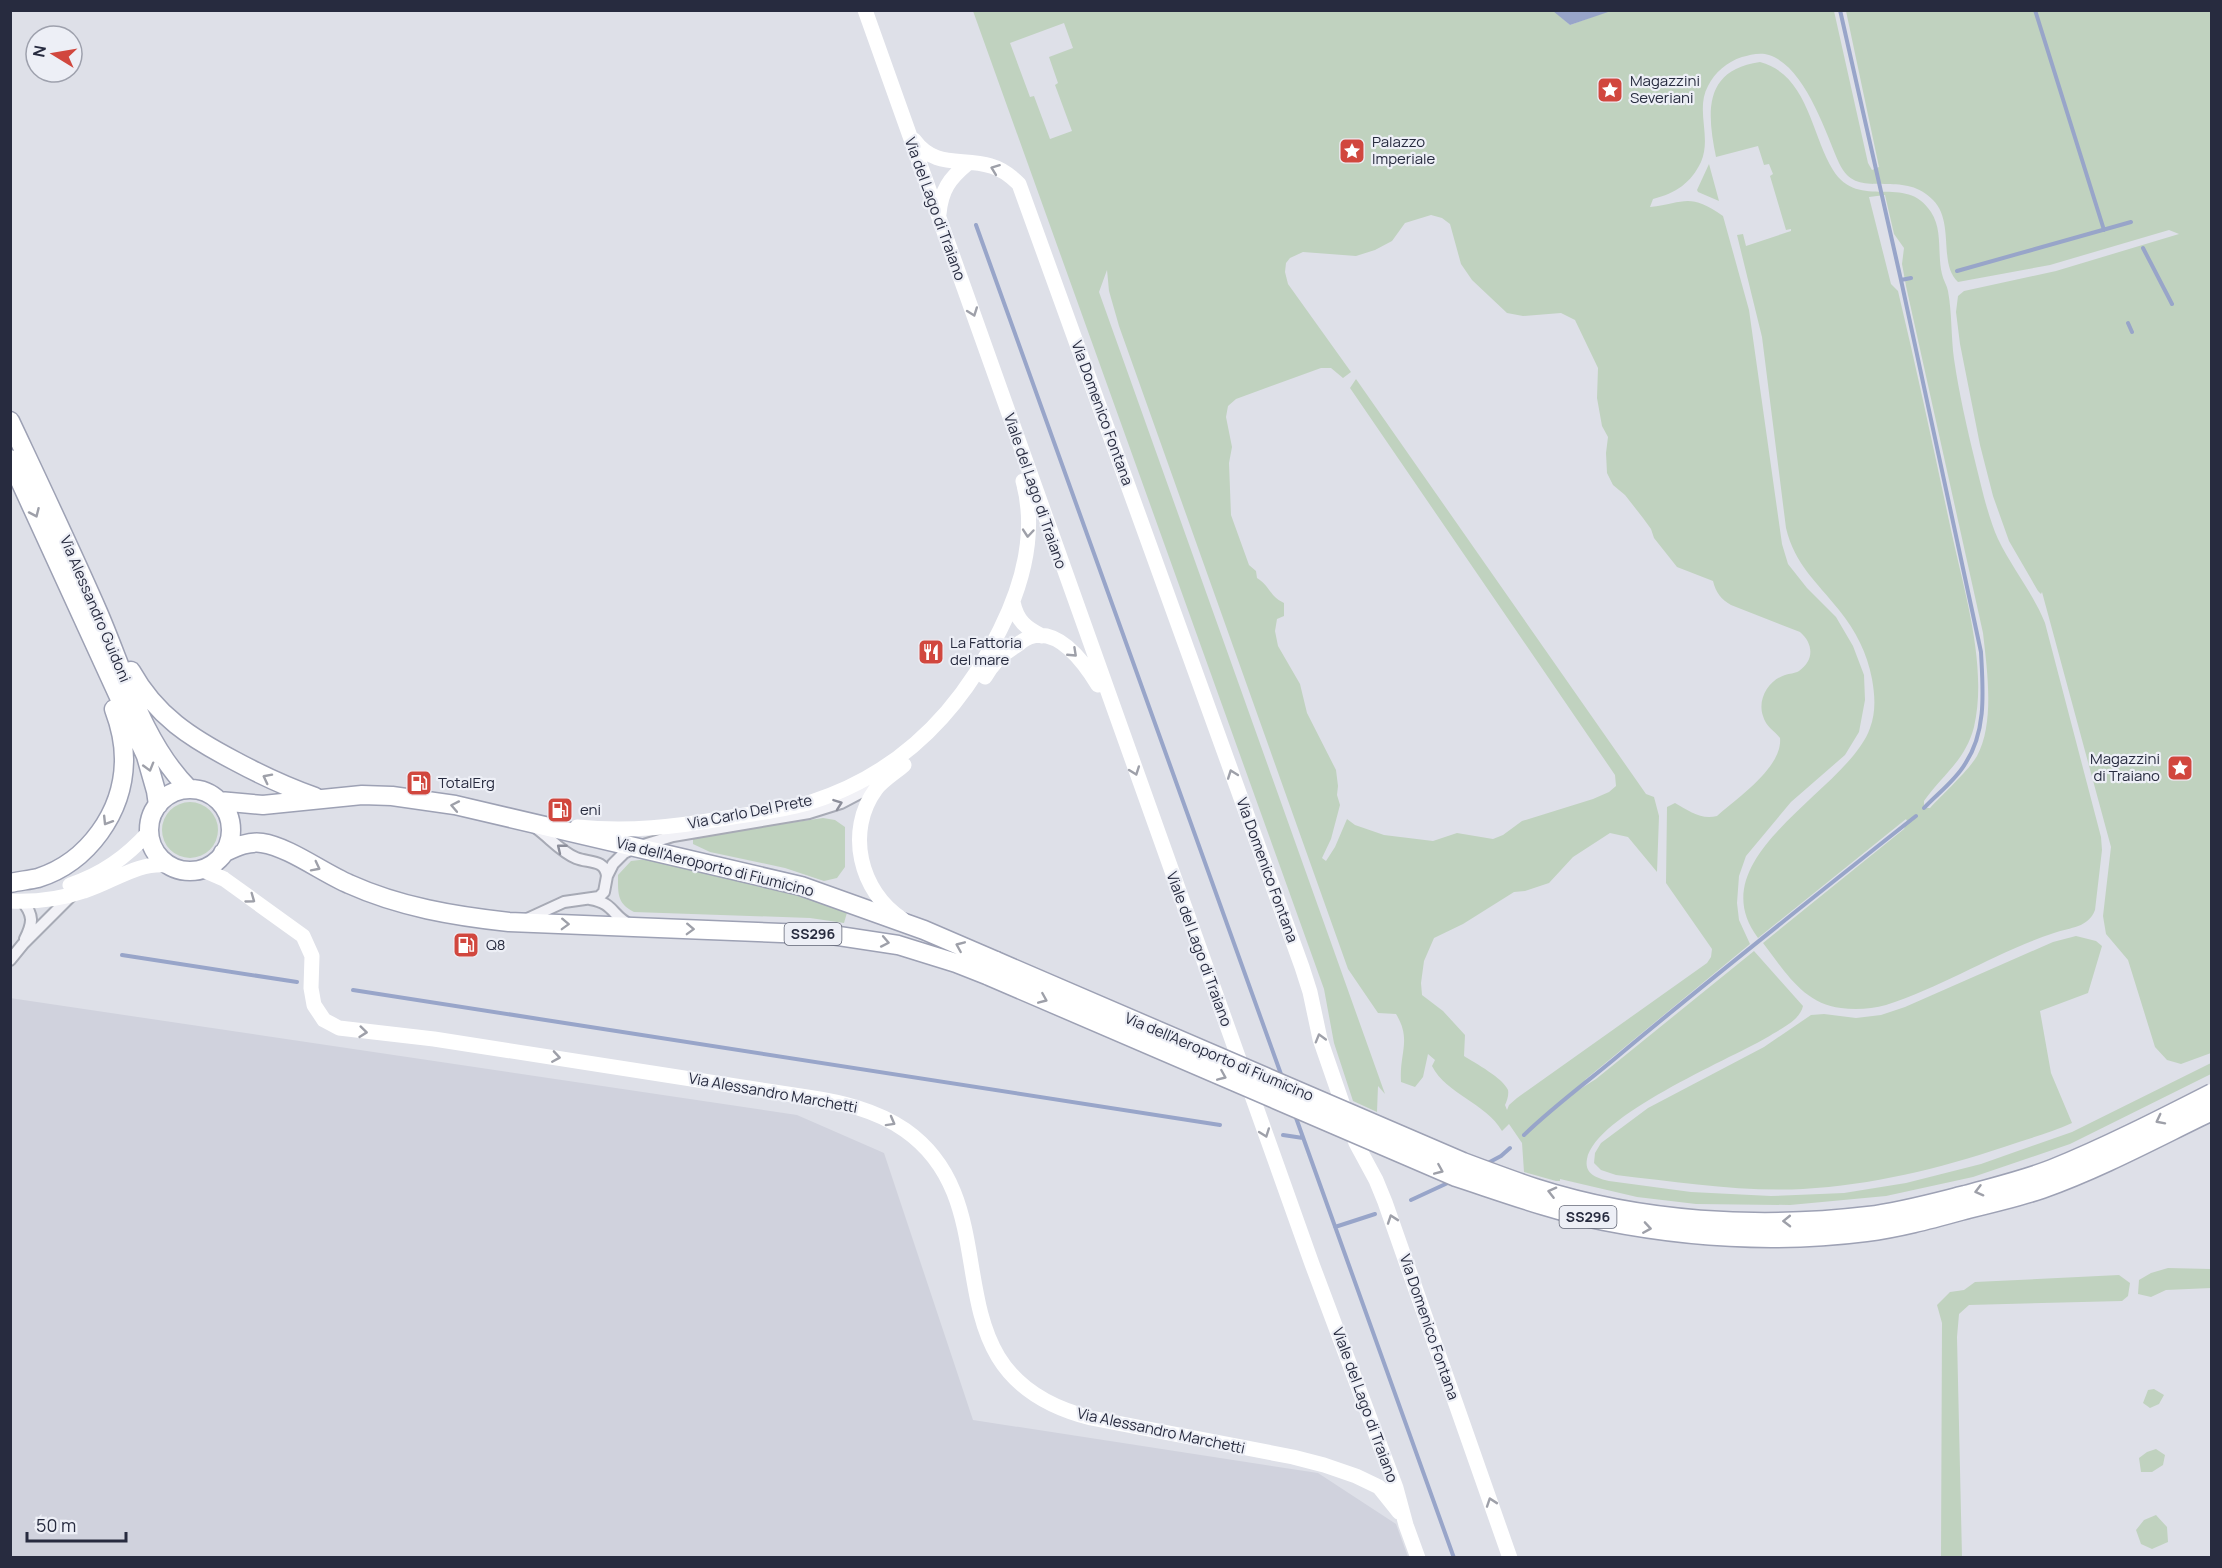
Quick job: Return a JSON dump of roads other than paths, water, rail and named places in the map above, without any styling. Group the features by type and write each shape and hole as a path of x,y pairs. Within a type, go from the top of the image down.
{"main road":[{"name":"Via Alessandro Guidoni","path":"10,421 98,612 152,738 164,760 189,789"},
{"name":"Via Alessandro Guidoni","path":"10,459 146,756 158,805"},
{"path":"98,612 134,676 162,712 180,729 196,741 275,782 322,799"},
{"path":"10,883 38,878 60,868 79,855 97,837 112,813 122,783 124,759 122,732 111,698 89,648 86,626"},
{"path":"189,789 200,790 219,801 227,813 230,826 229,841 223,853 210,866 187,871 167,864 156,854 149,832 153,813 158,805 175,792 189,789"},
{"name":"Via dell'Aeroporto di Fiumicino","path":"219,801 263,805 362,795 392,796 455,805 801,886 924,930 992,969 1456,1177 1536,1204 1592,1218 1678,1233 1759,1238 1800,1237 1867,1232 1930,1219 2042,1189 2106,1163 2211,1111"},
{"name":"Via dell'Aeroporto di Fiumicino","path":"223,853 244,844 261,843 275,846 349,885 410,906 459,916 509,922 821,934 865,939 926,952 992,969 1463,1162 1537,1188 1665,1216 1740,1222 1792,1222 1869,1216 1923,1206 2050,1170 2154,1123 2211,1093"}],"street":[{"name":"Via del Lago di Traiano","path":"865,10 1006,407"},
{"path":"908,133 921,149 932,156 967,164"},
{"path":"939,218 940,201 944,189 951,178 967,164"},
{"name":"Via Domenico Fontana","path":"967,164 992,166 1019,184 1302,966 1320,1039 1356,1143 1385,1202 1510,1557"},
{"name":"Viale del Lago di Traiano","path":"1006,407 1312,1264 1396,1488 1418,1557"},
{"name":"Via Carlo Del Prete","path":"512,818 594,829 668,828 808,803 860,782 898,758 932,730 946,715 987,656 1013,602 1026,553 1029,519 1027,494 1014,450 1015,434"},
{"path":"1013,602 1021,623 1042,636 1059,642 1076,655 1091,673 1115,716"},
{"name":"Via Carlo Del Prete","path":"590,899 599,897 604,892 607,876 618,857 673,836 809,813 841,804 890,776 920,753 953,720 966,705 996,660 1031,637 1042,636"},
{"path":"890,776 876,789 867,805 860,835 861,857 867,878 879,898 895,915 924,930"},
{"path":"512,818 538,829 575,858 602,865 606,869 607,876"},
{"path":"14,898 87,879 129,853 149,832"},
{"path":"14,898 72,894 102,884 137,868 167,864"},
{"name":"Via Alessandro Marchetti","path":"201,869 224,879 303,936 312,956 311,988 314,1005 324,1020 339,1028 434,1039 819,1099 859,1108 895,1124 926,1148 948,1180 964,1225 979,1308 986,1333 997,1356 1022,1386 1044,1401 1079,1415 1293,1457 1349,1473 1383,1490 1399,1511 1406,1525"},
{"path":"10,960 72,894"},
{"path":"14,898 32,916 32,924 23,945"},
{"path":"509,922 536,915 564,902 590,899 607,903 627,924 636,927"}],"water":[{"path":"1553,11 1611,11 1570,25"}],"waterway":[{"path":"1840,10 1981,652 1982,710 1977,738 1961,770 1924,808"},
{"path":"2035,10 2104,230"},
{"path":"1957,271 2131,222"},
{"path":"976,225 1282,1077"},
{"path":"2143,248 2172,304"},
{"path":"1901,280 1911,278"},
{"path":"2128,323 2132,332"},
{"path":"1524,1135 1692,995 1916,816"},
{"path":"122,955 297,982"},
{"path":"353,990 1220,1125"},
{"path":"1295,1115 1454,1558"},
{"path":"1283,1135 1303,1138"},
{"path":"1486,1164 1510,1148"},
{"path":"1411,1200 1452,1181"},
{"path":"1335,1227 1375,1214"}],"place":[{"name":"Magazzini Severiani","path":"1610,90"},
{"name":"Palazzo Imperiale","path":"1352,151"},
{"name":"La Fattoria del mare","path":"931,652"},
{"name":"Magazzini di Traiano","path":"2180,768"},
{"name":"TotalErg","path":"419,783"},
{"name":"eni","path":"560,810"},
{"name":"Q8","path":"466,945"}]}
